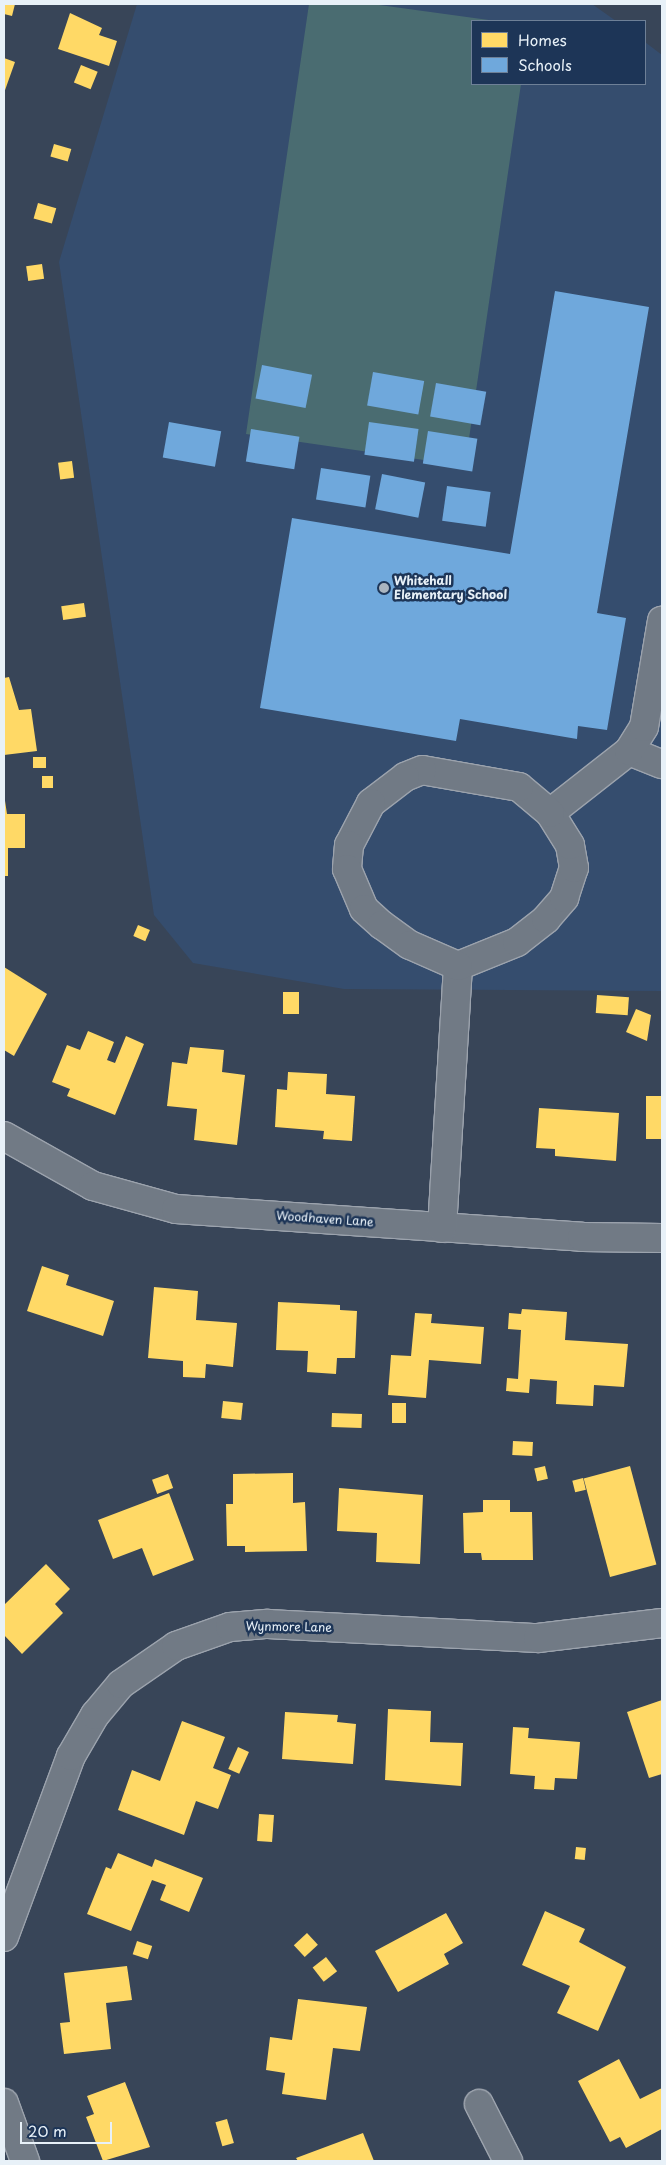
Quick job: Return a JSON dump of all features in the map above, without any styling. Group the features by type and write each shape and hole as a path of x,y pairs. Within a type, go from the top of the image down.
{"street":[{"path":"550,813 629,751 644,727 662,621"},
{"path":"629,751 662,764"},
{"path":"422,770 519,787 550,813 570,845 574,868 564,898 517,942 458,966 410,945 364,908 347,869 349,845 358,821 389,788 422,770"},
{"path":"442,1228 458,966"},
{"name":"Woodhaven Lane","path":"4,1136 70,1176 145,1203 442,1228 662,1238"},
{"name":"Wynmore Lane","path":"4,1937 71,1756 95,1714 121,1684 176,1646 230,1627 268,1624 538,1638 662,1623"},
{"path":"4,2103 25,2161"},
{"path":"480,2104 508,2161"}],"shaded area":[{"name":"Whitehall Elementary School","path":"137,4 592,4 615,20 471,20 471,85 646,85 646,43 662,55 662,991 344,989 193,963 154,915 59,262"}],"green space":[{"path":"309,4 372,4 489,20 471,20 471,85 521,85 465,466 246,434"}],"building: Homes":[{"path":"4,4 15,4 12,16 4,14"},
{"path":"70,13 102,28 99,35 117,41 109,66 58,49"},
{"path":"4,58 15,62 4,93"},
{"path":"81,65 98,72 91,89 74,83"},
{"path":"54,144 71,149 68,161 50,156"},
{"path":"38,203 56,208 52,224 34,218"},
{"path":"42,264 44,279 28,281 26,266"},
{"path":"72,461 74,478 60,480 58,463"},
{"path":"84,603 86,617 63,620 61,606"},
{"path":"9,677 19,710 31,709 37,751 4,755 4,678"},
{"path":"33,757 46,757 46,768 33,768"},
{"path":"42,776 53,776 53,788 42,788"},
{"path":"4,794 7,814 25,814 25,848 8,848 8,876 4,876"},
{"path":"138,925 150,930 145,941 133,936"},
{"path":"4,967 47,994 14,1056 4,1050"},
{"path":"283,992 299,992 299,1014 283,1014"},
{"path":"597,995 629,997 628,1015 596,1013"},
{"path":"636,1009 651,1015 647,1041 626,1032"},
{"path":"88,1031 114,1042 107,1060 115,1063 126,1036 144,1044 115,1115 67,1096 70,1089 52,1082 67,1045 80,1050"},
{"path":"190,1047 224,1050 222,1072 245,1075 237,1145 194,1140 197,1109 167,1106 172,1062 187,1064"},
{"path":"288,1072 327,1074 326,1094 355,1096 352,1141 323,1139 324,1131 275,1127 277,1089 287,1090"},
{"path":"646,1096 662,1096 662,1139 646,1139"},
{"path":"539,1108 619,1113 616,1161 555,1156 555,1149 536,1148"},
{"path":"42,1266 69,1275 66,1285 114,1301 103,1336 27,1311"},
{"path":"154,1287 198,1291 196,1320 237,1323 233,1367 206,1364 205,1378 183,1377 183,1361 148,1358"},
{"path":"278,1302 340,1305 340,1310 357,1311 355,1358 337,1358 336,1374 307,1372 308,1351 276,1350"},
{"path":"522,1309 567,1312 565,1340 628,1344 624,1387 594,1385 593,1406 556,1404 557,1381 530,1379 529,1393 506,1391 507,1378 518,1379 521,1330 508,1329 509,1313 521,1314"},
{"path":"415,1313 432,1314 431,1323 484,1327 481,1364 429,1360 426,1398 388,1395 391,1355 411,1356"},
{"path":"223,1401 243,1403 241,1420 221,1418"},
{"path":"392,1403 406,1403 406,1423 392,1423"},
{"path":"332,1413 362,1414 361,1428 332,1427"},
{"path":"513,1441 533,1442 532,1456 512,1455"},
{"path":"545,1466 548,1479 537,1481 534,1468"},
{"path":"630,1466 656,1565 610,1577 584,1478"},
{"path":"293,1473 293,1503 305,1502 307,1551 245,1552 245,1546 227,1546 226,1504 233,1504 233,1474"},
{"path":"168,1474 173,1488 157,1494 152,1480"},
{"path":"583,1478 586,1490 575,1492 572,1481"},
{"path":"339,1488 423,1495 420,1564 376,1562 377,1533 337,1531"},
{"path":"169,1493 194,1560 153,1576 142,1548 113,1559 98,1520"},
{"path":"483,1500 510,1500 510,1512 532,1512 533,1560 482,1560 481,1553 464,1553 463,1513 483,1512"},
{"path":"46,1564 70,1589 55,1604 63,1613 22,1654 4,1635 4,1605"},
{"path":"662,1700 662,1774 649,1778 627,1712"},
{"path":"388,1709 431,1711 430,1742 463,1743 461,1786 385,1780"},
{"path":"285,1712 338,1715 337,1722 356,1724 353,1764 282,1759"},
{"path":"182,1721 225,1737 213,1768 231,1775 218,1809 196,1801 184,1835 118,1810 132,1770 160,1781"},
{"path":"513,1727 529,1728 528,1738 580,1742 577,1779 555,1778 554,1790 534,1789 535,1776 510,1774"},
{"path":"238,1747 249,1752 239,1774 228,1769"},
{"path":"259,1814 274,1815 272,1842 257,1841"},
{"path":"576,1847 586,1848 585,1860 575,1859"},
{"path":"118,1853 152,1867 155,1859 203,1878 189,1912 160,1900 166,1885 152,1880 131,1931 87,1914 106,1867 111,1869"},
{"path":"545,1911 585,1929 579,1942 626,1967 598,2031 557,2013 570,1986 522,1965"},
{"path":"446,1913 463,1943 444,1954 449,1964 398,1992 375,1951"},
{"path":"307,1933 318,1945 305,1957 294,1945"},
{"path":"137,1941 152,1946 148,1959 133,1954"},
{"path":"326,1957 337,1971 324,1982 313,1967"},
{"path":"127,1966 132,2000 106,2003 111,2049 64,2054 60,2023 70,2022 64,1973"},
{"path":"298,1999 367,2007 360,2051 333,2048 326,2100 282,2094 285,2073 266,2070 270,2037 292,2040"},
{"path":"619,2059 640,2099 662,2088 662,2129 626,2148 620,2137 610,2142 578,2081"},
{"path":"125,2082 150,2147 103,2161 86,2117 94,2114 87,2096"},
{"path":"227,2119 234,2143 222,2146 215,2122"},
{"path":"363,2133 374,2161 298,2161 296,2158"}],"building: Schools":[{"path":"555,291 649,307 597,613 626,618 607,730 578,726 577,739 460,719 456,741 260,708 292,518 510,554"},
{"path":"262,365 312,375 306,408 256,398"},
{"path":"373,372 424,381 418,415 367,405"},
{"path":"436,383 486,392 480,425 430,416"},
{"path":"169,422 221,431 215,467 163,457"},
{"path":"369,422 419,429 414,462 364,455"},
{"path":"251,429 299,437 294,469 246,462"},
{"path":"428,431 477,439 472,471 423,464"},
{"path":"321,468 370,476 365,507 316,500"},
{"path":"382,474 425,482 418,518 375,509"},
{"path":"447,486 491,492 486,527 442,521"}],"place":[{"name":"Whitehall Elementary School","path":"384,588"}]}
